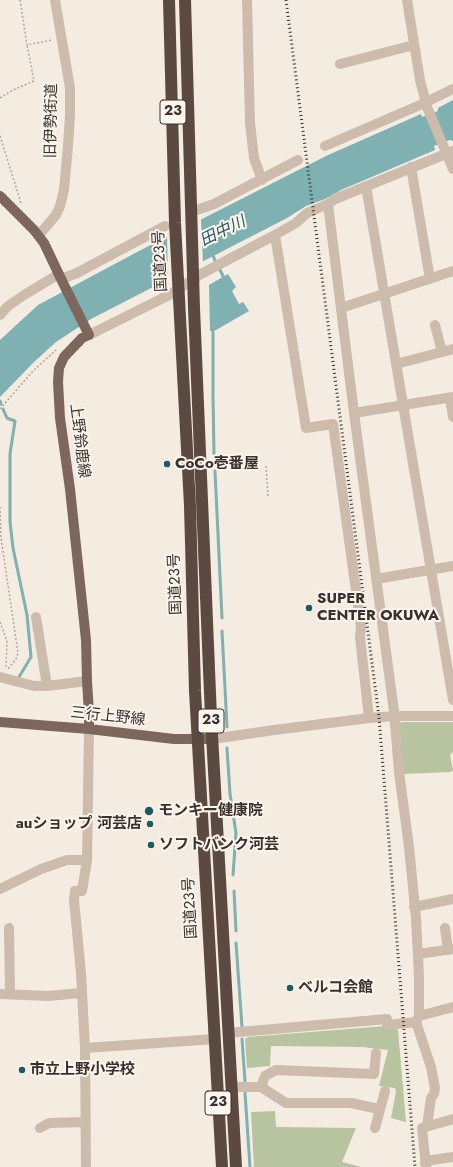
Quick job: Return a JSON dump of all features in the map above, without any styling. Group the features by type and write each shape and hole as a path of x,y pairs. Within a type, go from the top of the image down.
{"highway":[{"name":"国道23号","path":"169,0 170,225 179,286 189,498 195,690 222,1167"},
{"name":"国道23号","path":"185,0 193,277 211,718 236,1167"}],"main road":[{"path":"0,196 44,243 88,331"},
{"name":"上野鈴鹿線","path":"88,331 64,357 59,368 58,382 60,424 70,489 86,640 87,681 90,713 89,729"},
{"name":"三行上野線","path":"0,722 89,729 174,739 213,739"}],"street":[{"name":"旧伊勢街道","path":"38,236 56,215 60,206 64,190 70,109 70,88 55,0"},
{"path":"247,0 250,122 254,158 262,180"},
{"path":"407,0 426,105 448,152 453,169"},
{"path":"340,64 414,45"},
{"path":"325,146 426,105 453,89"},
{"path":"88,331 179,286 193,277 275,235 296,223 308,213 328,204 335,199 448,152"},
{"path":"191,214 262,180 298,160"},
{"path":"411,167 430,279"},
{"path":"366,186 453,700"},
{"path":"328,204 394,716 399,772 404,806 418,954 420,994 418,1019 432,1066 435,1088 434,1094 431,1098 427,1126"},
{"path":"0,315 8,306 24,295 77,273 170,225"},
{"path":"275,235 306,428 333,424 361,627 360,637 368,718"},
{"path":"341,308 453,271"},
{"path":"435,325 442,352"},
{"path":"396,364 453,349"},
{"path":"354,413 451,397 453,417"},
{"path":"376,579 453,566"},
{"path":"36,617 47,686"},
{"path":"0,677 34,686 47,686 87,681"},
{"path":"213,739 368,718 394,716 453,716"},
{"path":"86,1167 85,1048 74,900 75,891 82,891 87,860 89,729"},
{"path":"0,889 41,869 66,860 87,860"},
{"path":"414,907 453,899"},
{"path":"9,928 5,994 48,996 81,993"},
{"path":"418,954 450,949 445,928"},
{"path":"228,1033 387,1019 387,1025 418,1019 453,1007"},
{"path":"85,1048 215,1039"},
{"path":"261,1087 265,1076 276,1070 374,1074 376,1053"},
{"path":"232,1087 261,1087 286,1103 351,1103 379,1109"},
{"path":"375,1128 385,1091"},
{"path":"425,1165 422,1128 453,1119"},
{"path":"40,1128 50,1123 86,1122"},
{"path":"425,1165 432,1160 453,1157"}],"path":[{"path":"0,98 13,90 34,81 20,0"},
{"path":"27,45 62,38"},
{"path":"0,136 21,202 22,207 19,215"},
{"path":"0,409 32,371 61,346"},
{"path":"266,466 268,497"},
{"path":"0,507 1,538 18,653 12,666 4,672 7,662 7,641 0,622"}],"green space":[{"path":"401,722 453,722 453,752 450,755 453,770 451,772 404,774 399,725"},
{"path":"386,1026 398,1030 406,1122 391,1118 396,1091 395,1088 379,1086 388,1050 362,1047 271,1046 270,1066 247,1068 245,1039 248,1037"},
{"path":"275,1111 276,1127 356,1128 342,1162 361,1167 254,1167 251,1112"}],"water":[{"name":"田中川","path":"453,100 453,141 450,140 434,146 435,150 306,206 287,218 91,319 56,342 0,397 0,340 38,305 139,251 326,156 421,114 422,117 438,111 438,108"},
{"path":"228,274 236,287 232,291 239,304 243,302 249,311 216,330 210,331 209,285"}],"pier":[{"path":"201,218 203,263 168,282 167,235"}],"waterway":[{"name":"田中川","path":"212,253 216,263"},
{"path":"219,268 223,279"},
{"path":"213,328 214,454"},
{"path":"3,409 7,418 15,421 10,454 10,522 13,548 27,615 31,657 19,677"},
{"path":"215,471 222,618"},
{"path":"222,631 227,727"},
{"path":"227,748 230,794 236,833 233,875"},
{"path":"234,891 236,931"},
{"path":"236,943 242,1027"},
{"path":"242,1039 245,1081"},
{"path":"245,1093 250,1167"}],"railway":[{"path":"286,0 379,717 415,1167"}],"place":[{"name":"CoCo壱番屋","path":"167,464"},
{"name":"SUPER CENTER OKUWA","path":"309,608"},
{"name":"モンキー健康院","path":"149,811"},
{"name":"auショップ 河芸店","path":"150,824"},
{"name":"ソフトバンク河芸","path":"151,845"},
{"name":"ベルコ会館","path":"290,988"},
{"name":"市立上野小学校","path":"22,1070"}]}
